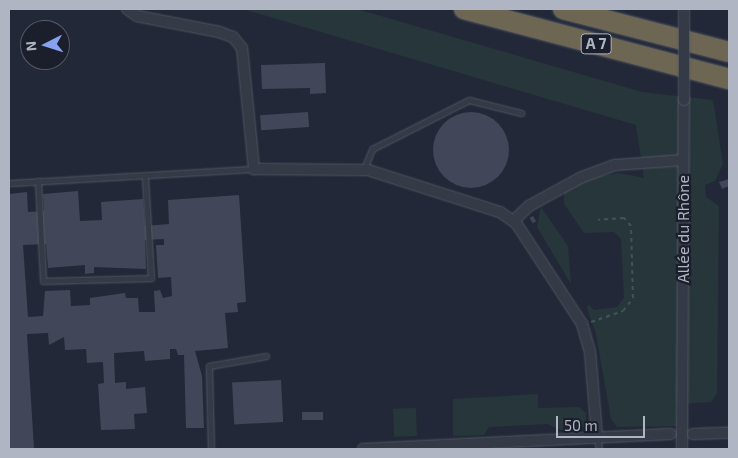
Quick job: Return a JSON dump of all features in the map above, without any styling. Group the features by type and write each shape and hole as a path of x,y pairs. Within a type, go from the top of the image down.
{"highway":[{"name":"A 7","path":"464,9 729,79"},
{"name":"A 7","path":"562,9 729,52"}],"street":[{"path":"127,9 137,16 218,32 233,37 242,48 254,169 364,170 500,212 513,221 529,239 582,324 590,352 597,436"},
{"name":"Allée du Rhône","path":"682,449 684,9"},
{"path":"513,221 529,206 590,174 615,165 684,160"},
{"path":"692,434 729,433"},
{"path":"363,449 597,436 671,434"}],"lane":[{"path":"364,170 372,149 469,100 521,114"},
{"path":"9,183 254,169"},
{"path":"38,181 42,280 151,278 145,176"},
{"path":"211,449 209,366 266,356"},
{"path":"597,436 599,449"}],"path":[{"path":"582,324 607,319 623,311 633,298 631,226 624,218 598,220"}],"shaded area":[{"path":"243,9 357,9 642,92 713,100 723,164 715,181 705,185 706,197 719,206 717,393 711,402 676,404 677,426 617,427 611,419 596,334 587,308 588,304 594,310 617,307 624,298 621,239 614,232 584,233 564,204 564,190 590,178 619,173 644,178 636,125"},
{"path":"541,207 568,246 571,284 537,227"},
{"path":"538,394 538,408 579,407 586,413 586,426 566,432 547,424 489,427 484,435 453,436 453,399"},
{"path":"416,408 417,436 394,437 393,409"}],"building":[{"path":"325,63 326,93 310,94 310,88 262,89 261,65"},
{"path":"308,112 309,127 261,130 260,115"},
{"path":"464,112 478,112 492,118 503,129 509,143 506,165 498,177 478,188 464,188 450,182 439,171 433,157 433,143 439,129 450,118"},
{"path":"729,179 729,186 722,189 719,182"},
{"path":"78,191 80,221 102,220 101,202 143,199 145,226 169,224 168,200 239,195 246,302 237,303 238,312 225,313 228,348 195,351 202,376 204,428 186,428 184,355 178,355 176,349 170,349 170,359 145,361 144,351 114,353 115,383 126,382 126,389 145,387 147,413 134,414 135,429 101,430 98,384 104,383 103,362 87,363 86,349 65,350 64,337 49,345 48,333 27,334 34,449 9,449 9,194 27,192 28,212 44,211 43,194","holes":["164,239 164,245 156,245 158,278 171,277 172,296 163,298 160,290 154,291 155,312 139,312 138,298 126,298 125,293 90,298 90,305 71,306 70,290 45,291 43,316 28,317 23,245 46,244 48,268 85,265 85,274 94,273 94,267 146,269 145,240"]},
{"path":"533,216 536,221 533,223 530,218"},
{"path":"281,380 283,422 234,425 232,383"},
{"path":"302,412 323,412 323,420 302,420"}]}
